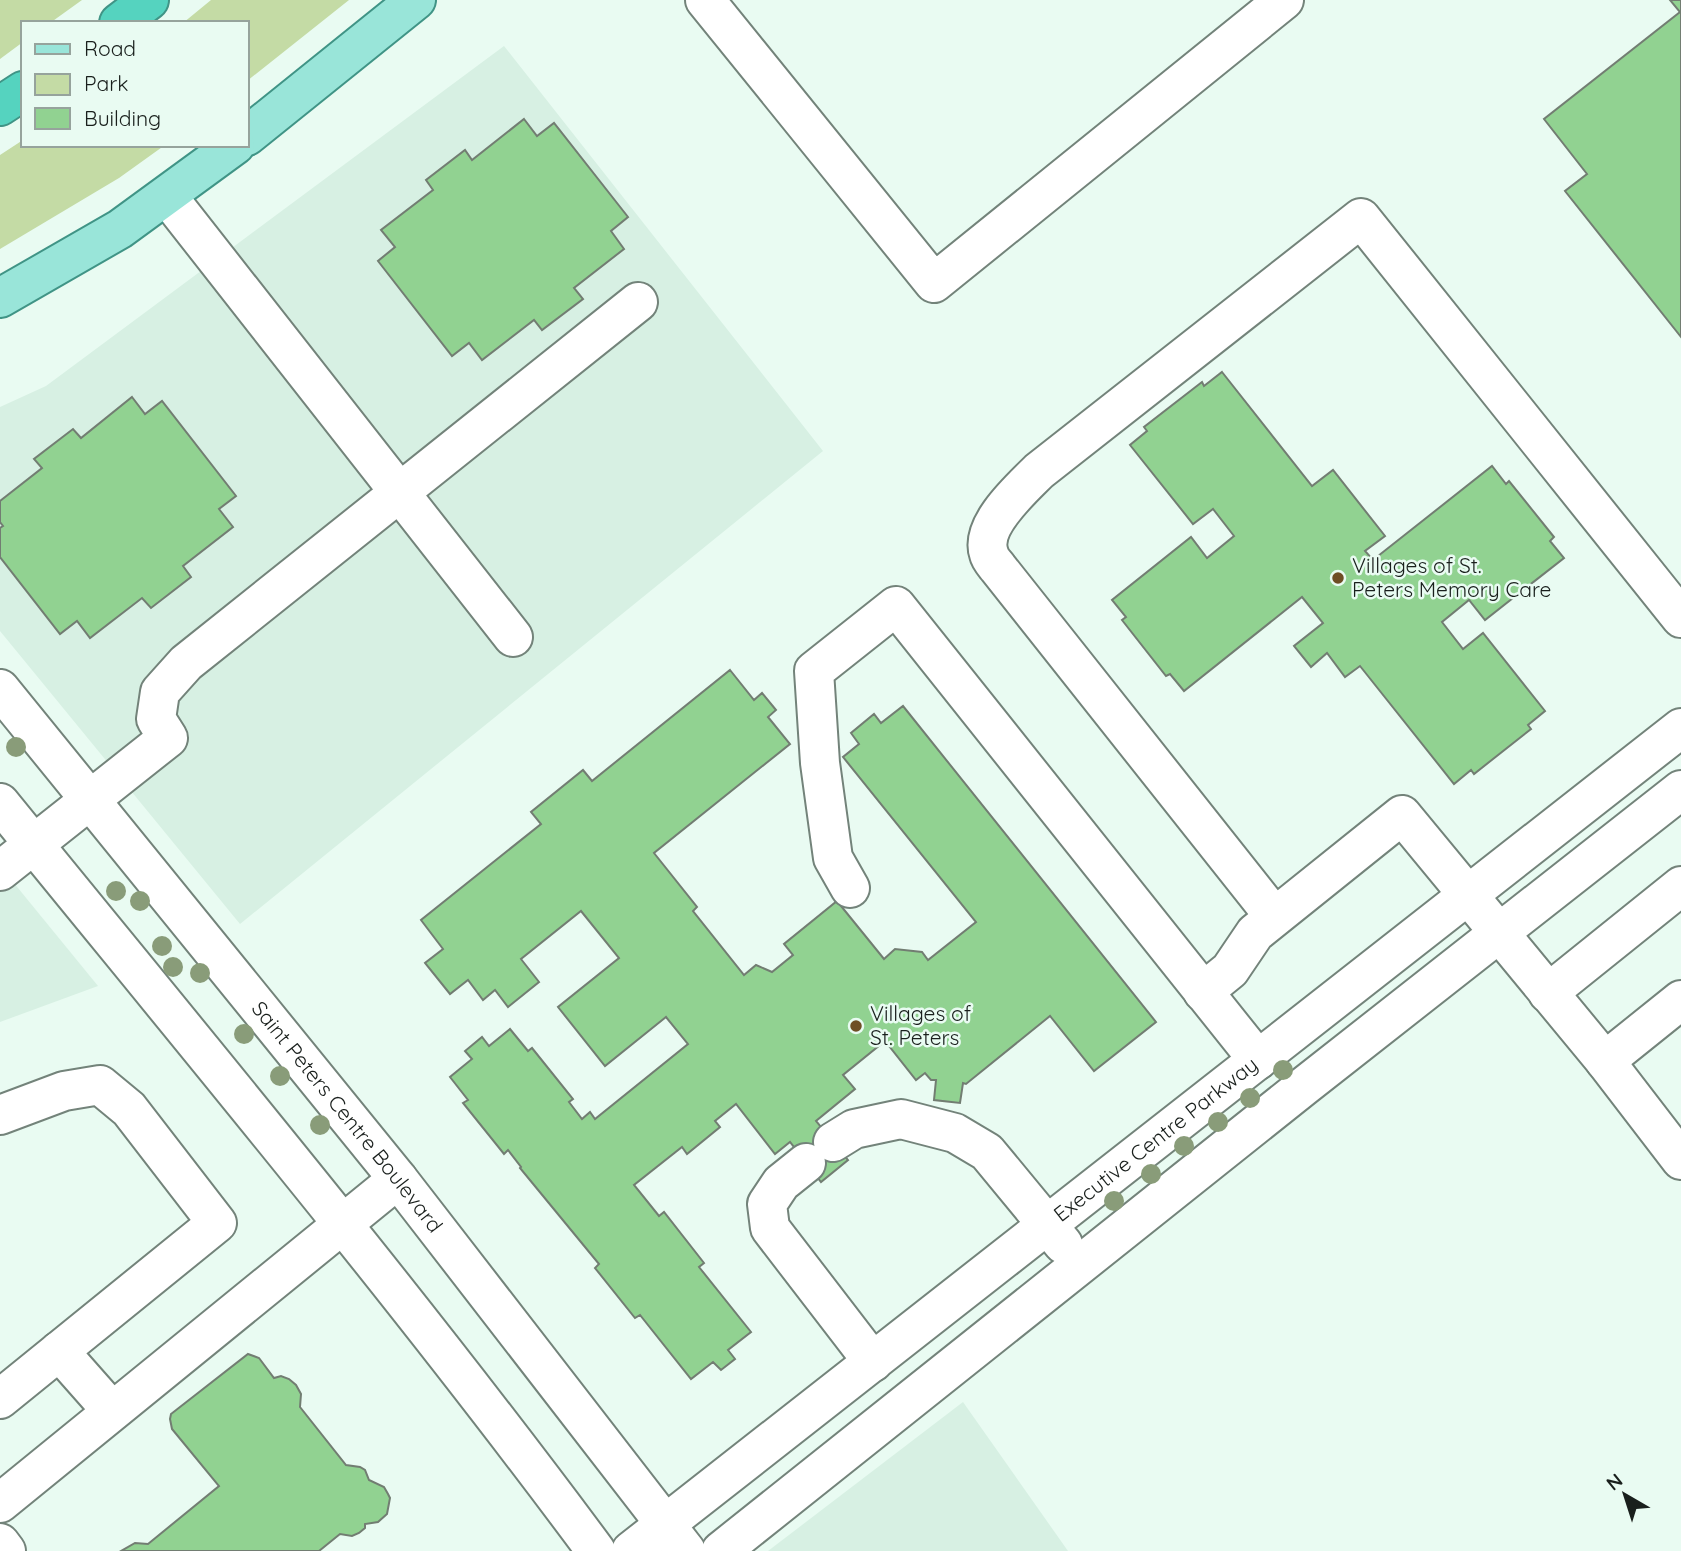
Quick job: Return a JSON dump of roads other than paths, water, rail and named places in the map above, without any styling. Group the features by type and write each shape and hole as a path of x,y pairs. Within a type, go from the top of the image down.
{"highway":[{"path":"122,21 149,0"},
{"path":"0,106 21,92"}],"main road":[{"path":"248,135 416,0"},
{"path":"0,299 120,229 232,147"}],"street":[{"path":"705,0 934,283 1284,0"},
{"path":"167,196 513,637"},
{"path":"1274,916 998,568 989,555 987,538 1014,497 1039,471 1361,218 1681,618"},
{"path":"0,871 168,738 156,719 160,692 186,663 638,302"},
{"path":"850,888 833,858 820,763 814,671 896,606 1258,1060"},
{"name":"Saint Peters Centre Boulevard","path":"0,689 398,1179 675,1537"},
{"name":"Executive Centre Parkway","path":"631,1551 675,1537 873,1362 1681,728"},
{"path":"721,1551 1681,790"},
{"path":"0,803 342,1226 522,1452 596,1551"},
{"path":"1203,992 1230,970 1247,943 1274,916 1402,815 1605,1061 1674,1137"},
{"path":"1548,993 1681,886"},
{"path":"1605,1061 1681,1000"},
{"path":"0,1115 64,1091 100,1084 129,1109 217,1223 0,1399"},
{"path":"873,1362 770,1227 766,1204 781,1183 854,1129 901,1119 955,1133 987,1152 1080,1264"},
{"path":"0,1503 398,1179"},
{"path":"59,1351 112,1411"},
{"path":"0,1543 6,1551"}],"place":[{"name":"Villages of St. Peters Memory Care","path":"1338,578"},
{"name":"Villages of St. Peters","path":"856,1026"}]}
